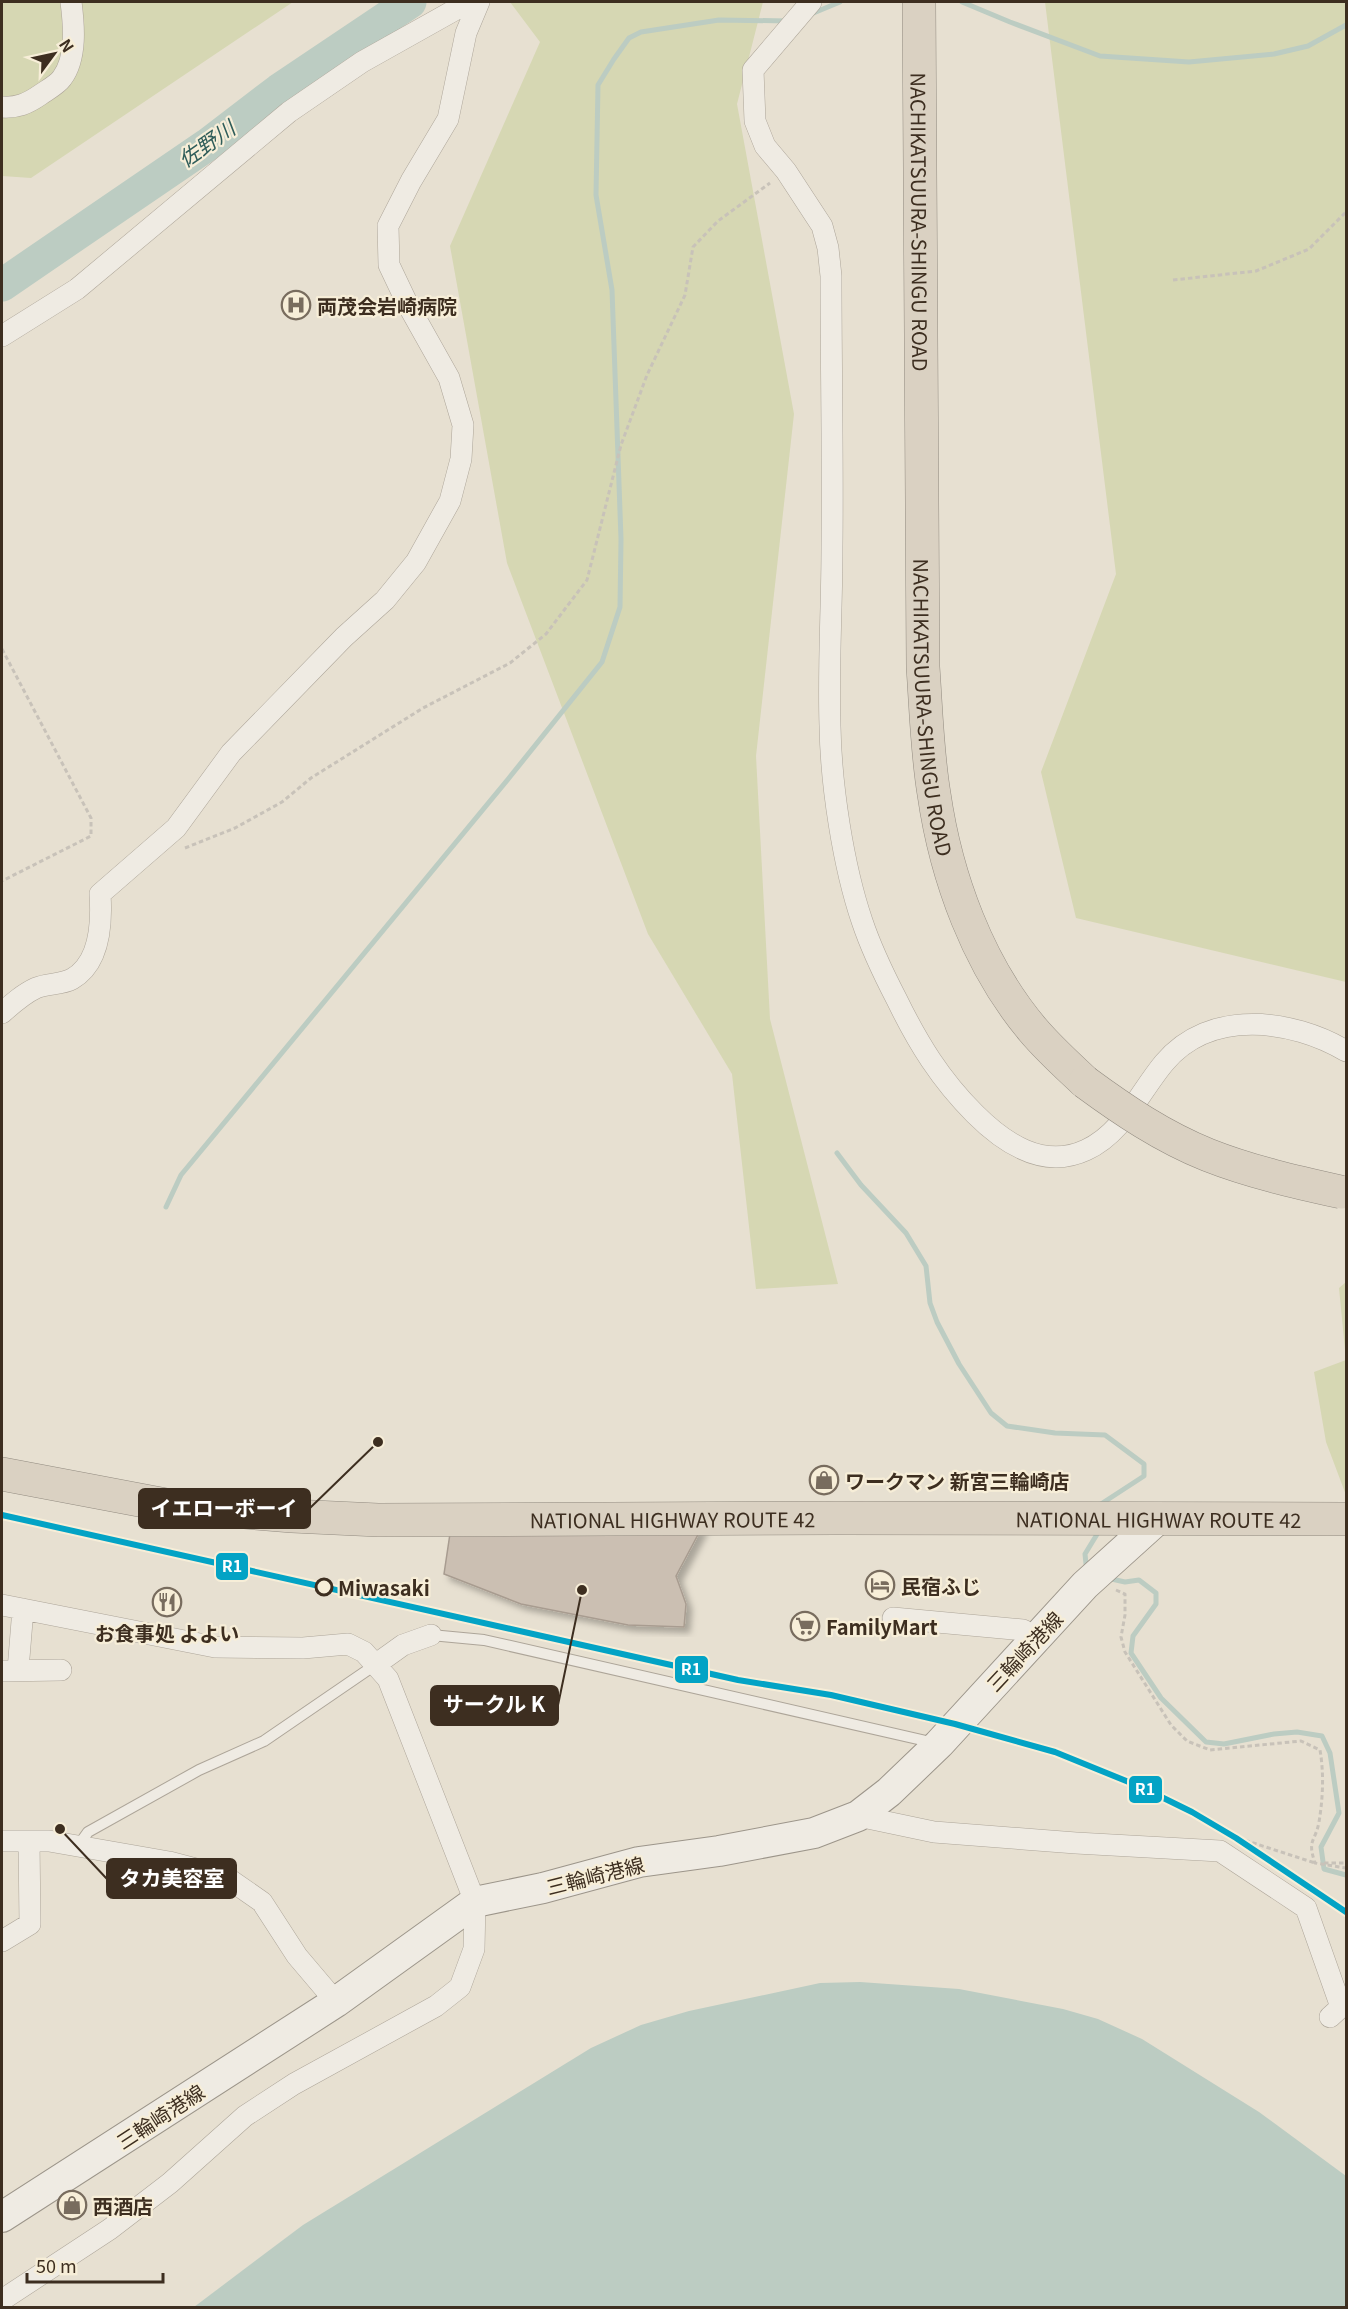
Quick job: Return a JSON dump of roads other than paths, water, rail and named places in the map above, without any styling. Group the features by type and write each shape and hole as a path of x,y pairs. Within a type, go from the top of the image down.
{"highway":[{"name":"NACHIKATSUURA-SHINGU ROAD","path":"919,10 923,667 927,739 934,794 955,883 987,961 1007,994 1032,1029 1058,1058 1085,1082 1120,1108 1161,1132 1208,1155 1274,1177 1344,1193"},
{"name":"NATIONAL HIGHWAY ROUTE 42","path":"2,1474 171,1506 292,1516 378,1520 1347,1519"}],"main road":[{"name":"三輪崎港線","path":"2,2217 336,2002 475,1902 543,1888 639,1862 719,1851 814,1833 858,1816 889,1792 939,1744 1036,1637 1096,1588 1115,1556 1158,1519"}],"street":[{"path":"2,107 15,108 30,102 62,80 72,52 74,23 71,2"},
{"path":"2,336 77,289 288,112 362,62 469,2"},
{"path":"2,1013 16,1000 37,988 71,980 82,972 96,947 101,915 100,894 176,828 231,753 344,637 385,600 416,562 450,501 461,459 463,424 449,378 408,305 389,265 388,226 411,181 448,119 466,33 479,2"},
{"path":"812,2 753,70 755,121 765,146 786,171 822,226 828,248 831,276 830,729 836,794 849,872 862,922 886,979 920,1046 945,1082 987,1126 1016,1147 1030,1153 1065,1157 1085,1150 1112,1134 1166,1060 1186,1044 1217,1029 1240,1024 1286,1028 1313,1034 1347,1051"},
{"path":"2,1605 214,1647 303,1648 348,1644 364,1652 388,1679 475,1902 474,1949 460,1987 436,2006 294,2084 244,2116 170,2183 110,2229 2,2300"},
{"path":"23,1609 10,1671 61,1670"},
{"path":"893,1618 1023,1630 1036,1637"},
{"path":"375,1665 403,1645 432,1635"},
{"path":"858,1816 934,1832 1220,1851 1306,1908 1341,2007 1330,2017"},
{"path":"2,1841 49,1841 169,1862 226,1877 262,1902 297,1956 336,2002"},
{"path":"2,1941 30,1924 29,1841"}],"lane":[{"path":"432,1635 484,1640 939,1744"},
{"path":"78,1846 88,1832 199,1770 264,1741 375,1665"}],"waterway":[{"name":"佐野川","path":"2,285 207,145 279,90 410,2"},
{"path":"811,14 840,2"},
{"path":"962,2 1100,56 1189,62 1274,54 1308,46 1346,25"},
{"path":"166,1207 181,1175 602,662 620,607 621,539 612,290 596,195 598,85 629,38 641,32 719,20 788,21"},
{"path":"837,1153 861,1185 906,1233 926,1266 930,1303 937,1322 959,1364 991,1413 1007,1426 1055,1433 1105,1435 1144,1464 1144,1476 1101,1504 1101,1507"},
{"path":"1089,1567 1086,1564 1085,1554 1099,1531"},
{"path":"1107,1578 1125,1582 1139,1580 1156,1593 1156,1604 1133,1636 1131,1653 1161,1698 1206,1742 1224,1744 1297,1732 1322,1736 1330,1753 1339,1813 1321,1847 1324,1869 1346,1875"}],"place":[{"name":"両茂会岩崎病院","path":"296,305"},
{"name":"イエローボーイ","path":"378,1442"},
{"name":"ワークマン 新宮三輪崎店","path":"824,1480"},
{"name":"民宿ふじ","path":"880,1585"},
{"name":"Miwasaki","path":"324,1587"},
{"name":"サークル K","path":"582,1590"},
{"name":"お食事処 よよい","path":"167,1602"},
{"name":"FamilyMart","path":"805,1626"},
{"name":"タカ美容室","path":"60,1829"},
{"name":"西酒店","path":"72,2205"}]}
